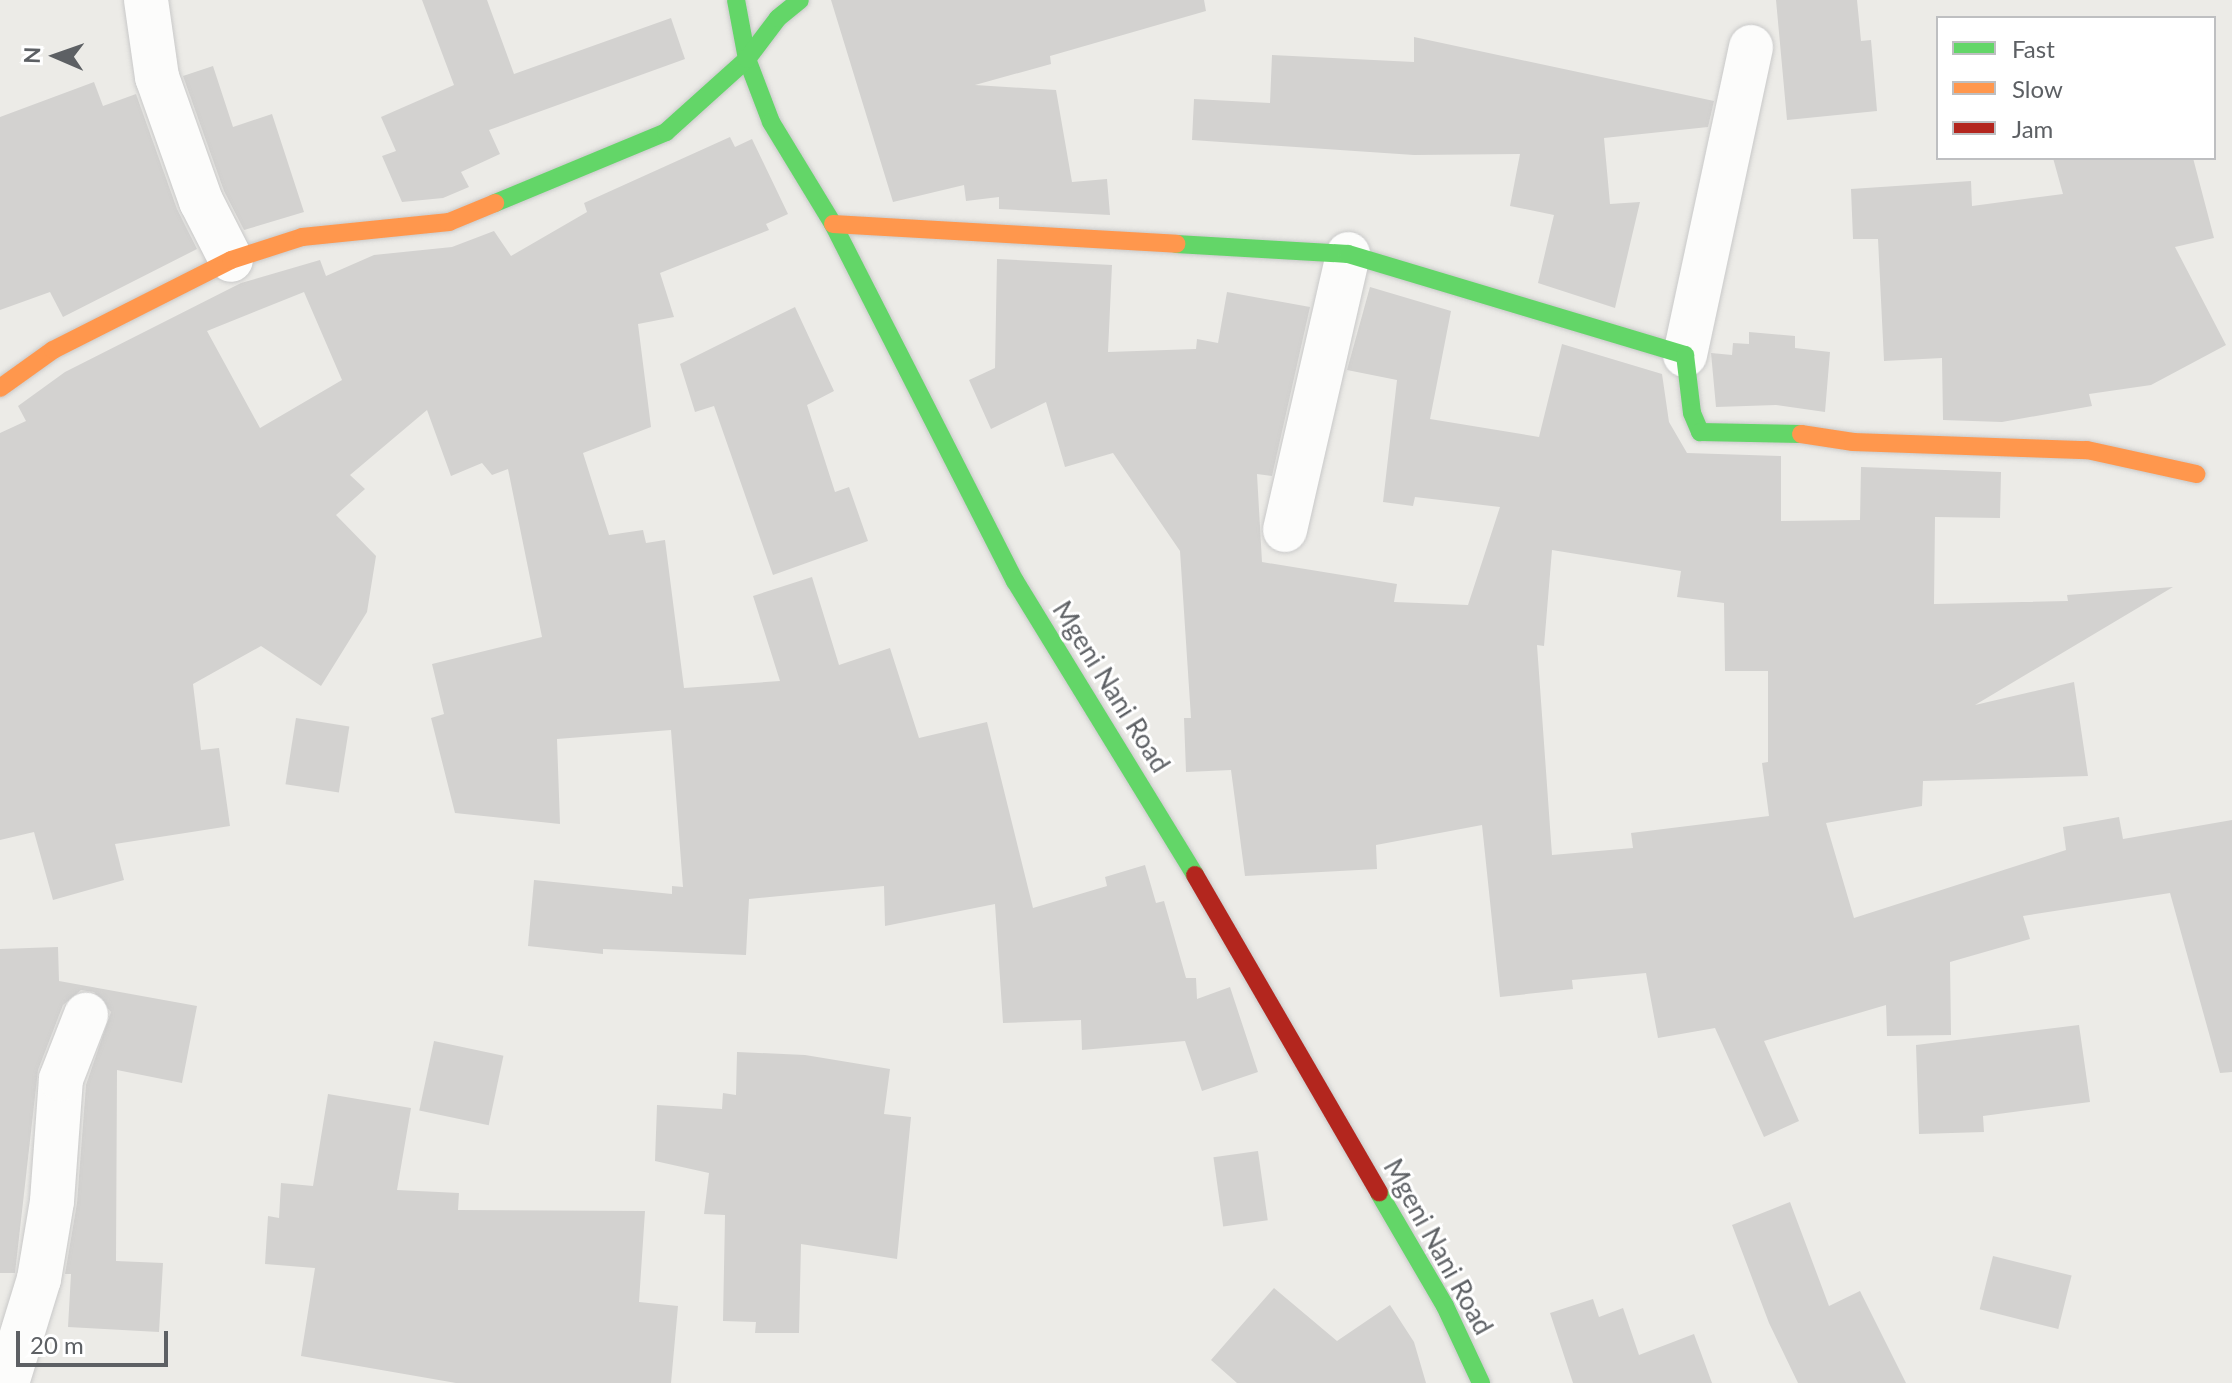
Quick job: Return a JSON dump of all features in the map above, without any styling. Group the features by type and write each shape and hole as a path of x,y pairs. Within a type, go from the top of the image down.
{"street":[{"path":"146,0 157,77 201,201 231,260"},
{"name":"Mgeni Nani Road","path":"736,0 747,59 771,122 833,224 1015,581 1185,857 1445,1306 1481,1383"},
{"path":"0,388 53,350 231,260 302,237 449,222 666,132 747,59 778,18 800,0"},
{"path":"1751,47 1685,355 1692,413 1700,432 1777,430 1853,442 2087,450 2196,474"},
{"path":"833,224 1348,254 1685,355"},
{"path":"1285,530 1348,254"},
{"path":"7,1383 39,1279 52,1201 61,1079 86,1015"}],"building":[{"path":"422,0 487,0 514,74 671,18 685,59 489,130 500,154 461,172 469,187 443,198 402,202 382,156 396,151 381,117 454,85"},
{"path":"831,0 1204,0 1206,11 1050,56 1051,64 975,85 1056,90 1072,182 1107,179 1110,215 999,209 999,197 966,201 964,185 893,202"},
{"path":"1776,0 1857,0 1861,41 1871,40 1877,111 1787,120"},
{"path":"1414,37 1714,101 1708,127 1604,138 1610,204 1640,202 1615,308 1538,283 1554,215 1510,206 1520,154 1414,155 1192,140 1194,99 1270,103 1272,55 1414,62"},
{"path":"213,66 233,127 272,114 304,212 244,230 224,191 183,76"},
{"path":"94,82 103,106 136,94 177,209 197,249 63,317 50,292 0,310 0,117"},
{"path":"730,137 735,147 752,139 788,214 766,224 769,230 660,273 674,317 638,324 651,427 583,453 609,535 643,530 646,543 665,540 684,688 780,681 753,596 812,577 839,665 890,648 919,738 987,722 1033,908 1107,886 1105,877 1145,865 1156,903 1164,901 1186,978 1196,978 1197,999 1230,987 1258,1072 1202,1091 1185,1041 1082,1050 1081,1020 1003,1023 995,904 885,926 884,886 749,899 746,955 603,949 603,954 528,946 534,880 672,894 672,886 683,887 671,730 557,739 560,824 455,813 431,718 444,714 432,664 542,637 508,469 492,475 482,463 451,476 427,410 350,475 365,489 336,515 376,556 367,612 321,686 261,646 193,684 201,750 219,748 230,826 115,844 124,880 53,900 34,832 0,840 0,433 26,421 18,406 65,372 241,283 320,260 326,276 374,255 452,247 494,231 511,256 587,212 584,203","holes":["304,292 342,380 260,428 207,331"]},
{"path":"2054,160 2194,160 2214,238 2175,247 2226,345 2151,385 2089,394 2092,406 2002,422 1943,420 1942,358 1884,361 1878,239 1853,239 1851,189 1971,181 1972,206 2063,194"},
{"path":"997,259 1112,265 1108,352 1196,349 1197,339 1218,343 1227,292 1310,307 1272,476 1257,474 1262,562 1397,584 1394,602 1468,605 1500,507 1415,497 1413,506 1383,502 1397,380 1347,370 1370,287 1451,311 1430,419 1539,437 1562,344 1662,374 1669,422 1687,453 1781,456 1781,521 1860,520 1861,467 2001,472 2000,518 1935,517 1934,604 2068,601 2067,595 2173,587 1975,705 2074,682 2088,776 1923,781 1922,806 1826,823 1854,918 2066,850 2063,827 2119,817 2123,839 2232,820 2232,1072 2220,1073 2170,893 2023,916 2030,939 1950,962 1951,1035 1887,1036 1886,1005 1764,1041 1799,1121 1764,1137 1715,1028 1658,1038 1646,973 1572,980 1573,989 1500,997 1482,825 1376,845 1377,869 1245,876 1231,770 1186,772 1184,718 1191,718 1180,551 1113,453 1065,467 1046,402 991,429 969,380 995,368","holes":["1552,550 1681,571 1677,597 1724,603 1725,671 1768,671 1768,762 1762,763 1769,816 1631,833 1633,848 1552,855 1537,645 1544,646"]},
{"path":"795,307 834,391 807,405 835,492 849,487 868,541 773,575 714,406 695,412 680,364"},
{"path":"1749,332 1795,336 1795,348 1830,352 1825,412 1776,405 1716,407 1711,353 1732,355 1733,343 1749,344"},
{"path":"296,718 349,726 339,793 286,784"},
{"path":"58,947 59,981 197,1006 182,1083 117,1070 116,1261 163,1263 159,1332 68,1327 71,1274 65,1274 77,1203 86,1085 111,1012 94,992 81,990 63,1005 38,1070 15,1273 0,1273 0,949"},
{"path":"2079,1025 2090,1102 1983,1116 1984,1132 1919,1134 1916,1045"},
{"path":"434,1041 503,1056 489,1125 419,1110"},
{"path":"737,1052 805,1055 890,1069 884,1114 911,1117 897,1259 801,1244 799,1333 755,1333 756,1322 723,1321 725,1215 704,1214 709,1173 655,1161 657,1105 722,1109 723,1093 736,1095"},
{"path":"328,1094 411,1108 397,1190 459,1193 458,1210 645,1211 639,1302 678,1306 671,1383 456,1383 301,1356 315,1268 265,1264 268,1216 279,1218 281,1183 313,1186"},
{"path":"1258,1151 1268,1220 1223,1227 1213,1157"},
{"path":"1790,1202 1829,1306 1860,1291 1906,1383 1798,1383 1769,1323 1732,1225"},
{"path":"1993,1256 2072,1276 2058,1329 1980,1309"},
{"path":"1274,1288 1337,1341 1390,1305 1414,1342 1426,1383 1237,1383 1211,1360"},
{"path":"1593,1299 1599,1317 1623,1308 1639,1355 1694,1334 1712,1383 1573,1383 1550,1313"}],"traffic: fast":[{"path":"736,0 747,59 771,122 833,224 1015,581 1195,875"},
{"path":"495,203 666,132 747,59 778,18 800,0"},
{"path":"1176,244 1348,254 1685,355 1692,413 1700,432 1801,434"},
{"path":"1379,1193 1445,1306 1481,1383"}],"traffic: slow":[{"path":"0,388 53,350 231,260 302,237 449,222 495,203"},
{"path":"833,224 1176,244"},
{"path":"1801,434 1853,442 2087,450 2196,474"}],"traffic: jam":[{"path":"1195,875 1379,1193"}]}
